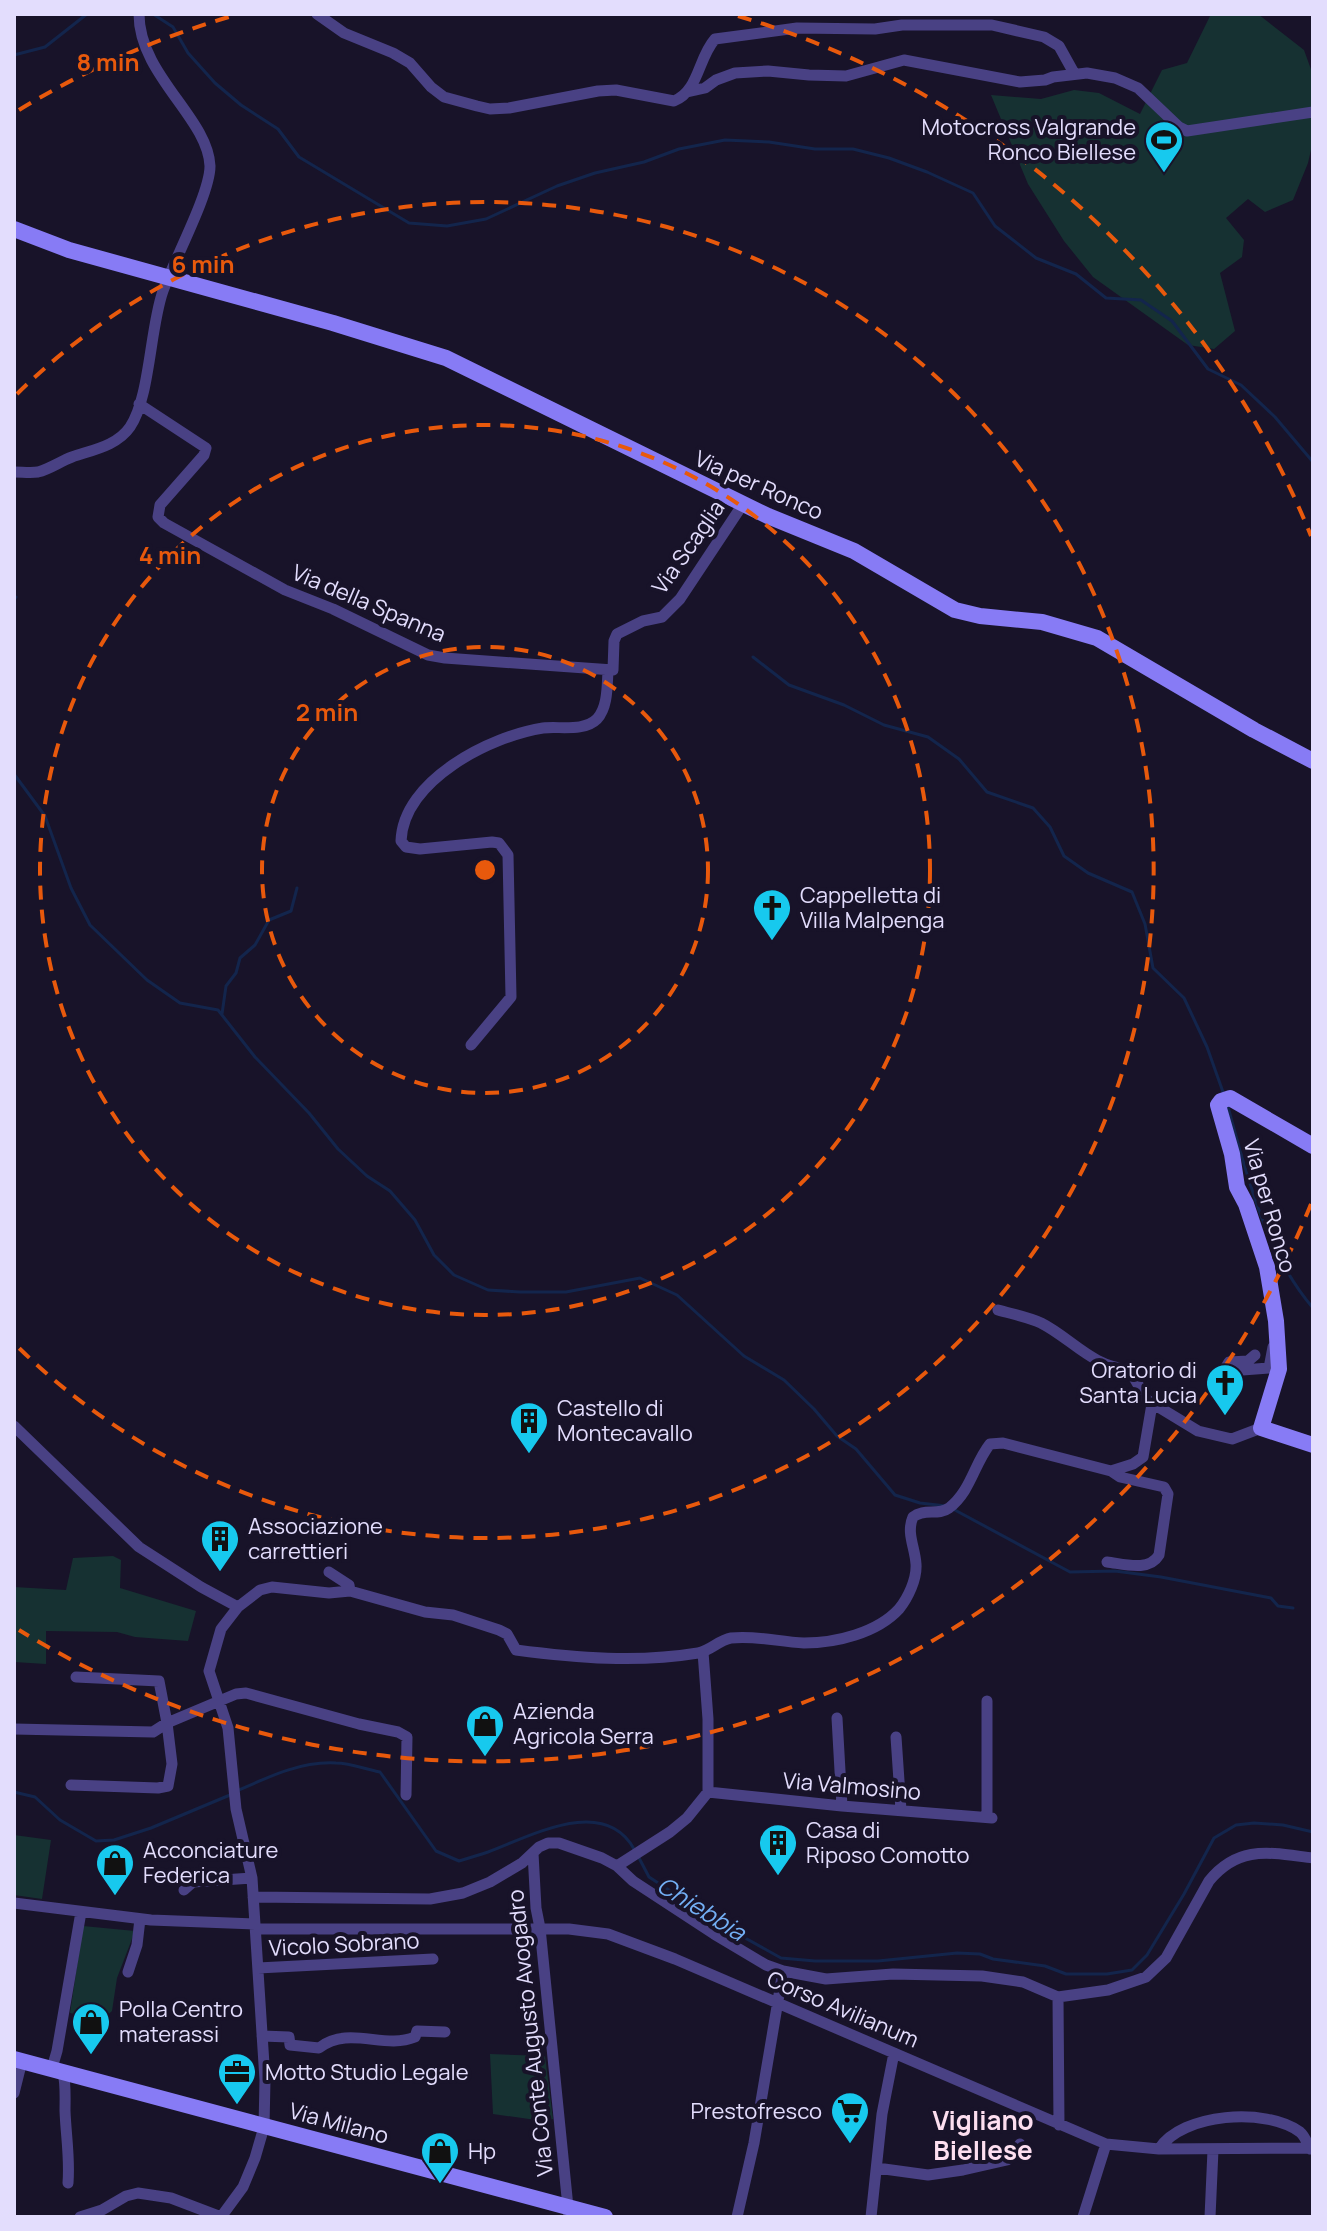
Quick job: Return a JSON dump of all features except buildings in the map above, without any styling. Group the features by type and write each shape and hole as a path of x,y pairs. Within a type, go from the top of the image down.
{"street":[{"path":"14,472 38,472 120,438 130,427 139,404 163,292 204,189 210,167 199,133 162,80 146,48 139,26 139,14"},
{"path":"317,14 344,33 410,63 444,97 490,109 616,90 674,101 687,92 705,88 735,73 768,71 846,76 904,60 1020,82 1074,73 1115,78 1138,88 1187,131 1313,112"},
{"path":"687,92 701,67 703,52 715,39 797,28 992,25 1044,37 1059,46 1074,73"},
{"name":"Via per Ronco","path":"14,229 69,250 446,358 743,504 854,551 955,610 980,616 1042,622 1097,638 1313,761"},
{"name":"Via della Spanna","path":"139,404 206,448 204,455 157,511 164,523 285,590 333,609 428,655 608,671"},
{"name":"Via Scaglia","path":"608,671 613,670 615,663 614,641 617,634 643,621 662,617 680,599 743,504"},
{"path":"471,1045 511,997 508,855 499,843 492,842 420,849 406,847 401,841 401,831 410,811 430,782 459,760 526,732 585,726 595,720 603,709 608,671"},
{"name":"Via per Ronco","path":"1261,1428 1279,1369 1276,1321 1267,1267 1246,1204 1237,1187 1229,1141 1217,1109 1226,1100 1313,1146"},
{"path":"998,1310 1040,1323 1077,1350 1114,1369 1129,1369 1152,1404 1181,1423 1216,1436 1238,1438 1261,1428 1313,1445"},
{"path":"1255,1355 1248,1361 1229,1362 1226,1367 1229,1371 1269,1368 1274,1345 1272,1324 1276,1321"},
{"path":"1111,1471 1133,1464 1143,1457 1152,1404"},
{"path":"14,1426 139,1547 238,1607"},
{"path":"80,2217 138,2193 171,2198 221,2217 243,2187 264,2127 252,1878 236,1809 228,1728 209,1671 221,1629 238,1607 260,1590 272,1587 329,1593 350,1591 425,1612 453,1615 499,1630 507,1634 516,1650 603,1659 656,1658 703,1652 727,1639 757,1637 804,1643 826,1641 872,1629 900,1608 914,1581 916,1564 910,1535 913,1517 919,1512 950,1506 969,1483 987,1447 994,1443 1164,1487 1168,1494 1156,1561 1149,1565 1107,1562"},
{"path":"329,1572 349,1585 350,1591"},
{"path":"622,1863 687,1818 708,1792 708,1719 703,1652"},
{"path":"71,1785 168,1786 172,1764 159,1681 76,1677"},
{"path":"14,1729 153,1732 236,1694 246,1693 398,1732 407,1737 406,1795"},
{"name":"Via Valmosino","path":"708,1792 989,1817 987,1701"},
{"path":"837,1718 842,1806"},
{"path":"896,1737 901,1810"},
{"path":"253,1897 430,1899 463,1893 490,1882 510,1872 548,1843 559,1843 622,1863 633,1881 714,1934 766,1965 783,1971 826,1979 893,1974 982,1976 1023,1982 1058,1997 1129,1985 1155,1970 1166,1958 1209,1881 1235,1857 1266,1852 1313,1858"},
{"name":"Via Conte Augusto Avogadro","path":"533,1853 536,1908 569,2212"},
{"path":"184,1890 193,1882 252,1878"},
{"name":"Corso Avilianum","path":"14,1903 140,1919 256,1926 588,1930 608,1934 675,1959 1106,2144 1159,2149 1311,2148"},
{"path":"68,2183 67,2087 57,2070 57,2051 81,1912"},
{"path":"128,1972 137,1945 140,1919"},
{"name":"Vicolo Sobrano","path":"258,1968 433,1959"},
{"path":"737,2217 754,2143 783,1971"},
{"path":"1058,1997 1059,2125"},
{"path":"262,2036 289,2037 290,2045 319,2048 339,2039 377,2038 404,2042 415,2037 417,2031 445,2032"},
{"path":"871,2217 887,2077 894,2053"},
{"name":"Via Milano","path":"14,2093 18,2060 569,2212 605,2217"},
{"path":"1159,2149 1167,2136 1208,2118 1274,2121 1303,2134 1311,2148"},
{"path":"877,2168 928,2175 963,2170 1007,2160 1020,2144"},
{"path":"1083,2217 1106,2144"},
{"path":"1210,2217 1213,2150"}],"green space":[{"name":"Motocross Valgrande Ronco Biellese","path":"1258,14 1304,50 1313,75 1313,141 1293,200 1265,212 1248,199 1226,218 1244,240 1242,257 1220,273 1235,331 1214,349 1188,345 1093,277 1064,241 1028,184 991,95 1041,99 1074,90 1099,93 1140,114 1162,70 1187,63 1210,16"},
{"path":"113,1556 121,1560 120,1588 196,1611 188,1641 135,1637 117,1632 46,1631 46,1664 14,1662 14,1587 66,1590 73,1558"},
{"path":"14,1835 51,1840 42,1899 14,1895"},
{"path":"83,1926 135,1931 117,1978 112,2011 102,2020 70,2013"},
{"path":"490,2054 545,2056 553,2119 543,2121 493,2114"}],"waterway":[{"path":"14,55 45,47 87,14"},
{"path":"153,14 173,27 188,53 215,83 241,105 278,129 299,157 409,223 447,226 486,219 557,186 595,173 644,162 679,149 725,140 815,149 853,149 927,172 973,193 995,226 1036,258 1076,274 1106,298 1141,300 1172,321 1208,369 1241,385 1275,417 1313,462"},
{"path":"753,657 789,685 844,705 884,725 928,737 959,759 987,792 1033,808 1050,827 1064,856 1088,873 1132,892 1145,924 1153,968 1184,998 1207,1047 1223,1092"},
{"path":"14,774 45,816 71,888 90,925 147,980 180,1003 218,1010 255,1057 309,1113 338,1149 367,1176 390,1191 415,1220 434,1255 454,1275 488,1290 520,1292 566,1292 640,1278 677,1295 744,1356 784,1380 837,1436 856,1449 895,1495 920,1503 946,1506"},
{"path":"222,1014 226,986 236,973 240,958 255,945 269,920 291,911 297,888"},
{"path":"1227,1103 1259,1211 1282,1262 1313,1308"},
{"path":"953,1509 1070,1572 1115,1571 1161,1577 1271,1598 1278,1606 1293,1608"},
{"name":"Chiebbia","path":"237,1791 297,1767 323,1763 347,1764 380,1772 436,1851 459,1861 545,1830 586,1822 605,1824 621,1833 634,1849"},
{"name":"Chiebbia","path":"14,1792 35,1797 60,1820 96,1841 114,1840 151,1828 230,1795"},
{"name":"Chiebbia","path":"638,1856 649,1877 729,1929 781,1958 878,1961 957,1953 980,1954 993,1959 1045,1966 1066,1974 1107,1974 1132,1970 1147,1955 1214,1838 1236,1825 1254,1823 1313,1832"}],"place":[{"name":"Motocross Valgrande Ronco Biellese","path":"1164,174"},
{"name":"Cappelletta di Villa Malpenga","path":"772,942"},
{"name":"Oratorio di Santa Lucia","path":"1225,1417"},
{"name":"Castello di Montecavallo","path":"529,1455"},
{"name":"Associazione carrettieri","path":"220,1573"},
{"name":"Azienda Agricola Serra","path":"485,1758"},
{"name":"Casa di Riposo Comotto","path":"778,1877"},
{"name":"Acconciature Federica","path":"115,1897"},
{"name":"Polla Centro materassi","path":"91,2056"},
{"name":"Motto Studio Legale","path":"237,2106"},
{"name":"Prestofresco","path":"850,2145"},
{"name":"Hp","path":"440,2185"}],"district":[{"name":"Vigliano Biellese","path":"983,2136"}]}
